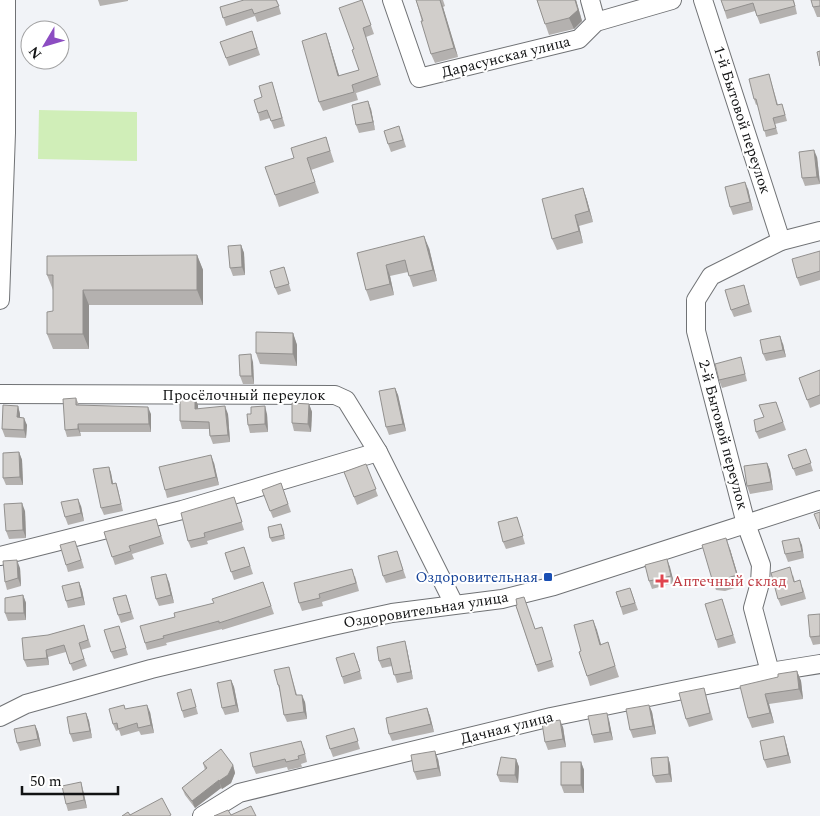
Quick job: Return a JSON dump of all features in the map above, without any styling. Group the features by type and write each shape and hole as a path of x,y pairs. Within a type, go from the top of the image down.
{"street":[{"path":"0,300 6,0"},
{"name":"Дарасунская улица","path":"392,0 420,78 579,40 596,22"},
{"path":"590,0 596,22 672,0"},
{"name":"1-й Бытовой переулок","path":"703,0 781,241"},
{"name":"2-й Бытовой переулок","path":"770,672 753,608 760,584 761,565 746,524 696,331 696,300 711,276 781,241 820,231"},
{"name":"Просёлочный переулок","path":"0,394 335,395 346,400 378,452 454,604"},
{"path":"0,556 182,510 378,452"},
{"name":"Оздоровительная улица","path":"0,717 26,704 151,669 337,625 392,613 502,599 554,586 820,500"},
{"name":"Дачная улица","path":"202,816 239,793 551,717 770,672 820,664"}],"green space":[{"path":"39,110 137,112 137,161 38,159"}],"building":[{"path":"244,0 276,0 279,6 254,14 252,9 223,18 220,7"},
{"path":"362,0 371,25 363,28 378,76 352,85 354,92 319,102 302,41 326,33 338,76 359,70 352,50 354,49 339,8"},
{"path":"416,0 440,0 454,48 431,54"},
{"path":"537,0 575,0 578,10 569,18 545,24"},
{"path":"721,0 793,0 795,6 757,16 753,3 725,11"},
{"path":"811,0 820,0 820,6 813,7"},
{"path":"252,31 257,48 226,58 220,42"},
{"path":"820,51 820,66 817,52"},
{"path":"769,74 777,105 782,104 785,115 773,118 776,128 764,131 749,79"},
{"path":"272,82 282,118 271,121 267,110 258,113 254,100 262,97 259,86"},
{"path":"368,101 373,122 356,125 352,105"},
{"path":"399,126 403,140 388,144 384,131"},
{"path":"326,137 330,151 307,158 315,182 275,195 265,167 294,158 291,148"},
{"path":"814,150 817,177 802,178 799,152"},
{"path":"745,182 750,202 730,207 725,187"},
{"path":"583,188 589,211 575,215 579,231 552,239 542,199"},
{"path":"424,236 433,270 409,276 405,260 386,265 390,284 366,290 357,253"},
{"path":"241,245 242,267 230,268 228,246"},
{"path":"820,251 820,271 797,278 792,259"},
{"path":"197,255 197,290 83,290 83,334 47,334 47,312 53,311 53,275 47,275 47,256"},
{"path":"284,267 289,284 275,288 270,271"},
{"path":"744,285 749,304 731,310 725,290"},
{"path":"256,332 293,333 293,354 256,353"},
{"path":"780,336 783,350 763,354 760,340"},
{"path":"251,354 252,376 240,376 239,355"},
{"path":"741,357 745,374 719,380 715,364"},
{"path":"820,370 820,395 807,400 799,378"},
{"path":"395,388 403,424 386,427 379,391"},
{"path":"76,398 76,405 148,407 149,424 78,424 78,429 65,430 63,399"},
{"path":"180,398 195,398 195,409 225,406 228,435 210,436 209,422 180,421"},
{"path":"776,402 783,422 756,432 754,420 764,417 759,405"},
{"path":"292,403 309,404 308,424 292,423"},
{"path":"3,405 18,406 17,417 24,418 24,430 2,429"},
{"path":"265,406 265,424 248,425 247,414 251,414 251,407"},
{"path":"806,449 811,463 793,469 788,455"},
{"path":"19,452 20,477 3,478 3,453"},
{"path":"211,455 216,477 165,490 159,467"},
{"path":"767,463 771,482 747,486 744,466"},
{"path":"366,464 376,489 354,497 344,472"},
{"path":"109,467 112,484 116,483 121,504 101,508 93,469"},
{"path":"281,483 288,504 270,511 262,490"},
{"path":"234,497 242,522 204,533 205,537 188,541 181,513"},
{"path":"78,499 81,513 65,517 61,502"},
{"path":"22,503 23,530 6,531 4,504"},
{"path":"820,512 820,529 814,514"},
{"path":"517,517 523,536 503,542 498,522"},
{"path":"156,519 161,536 129,546 131,551 112,557 104,532"},
{"path":"281,524 284,535 270,538 268,527"},
{"path":"726,538 737,575 721,580 712,579 702,545"},
{"path":"799,538 802,551 785,554 782,541"},
{"path":"75,541 81,560 66,565 60,545"},
{"path":"244,547 250,566 231,572 225,553"},
{"path":"397,551 403,570 383,576 378,556"},
{"path":"667,559 671,576 649,581 645,565"},
{"path":"17,560 18,578 5,582 3,561"},
{"path":"790,567 794,582 800,580 803,592 778,599 771,573"},
{"path":"352,569 356,583 319,594 320,598 299,603 294,583"},
{"path":"166,574 171,595 156,599 151,577"},
{"path":"79,582 82,597 66,601 62,586"},
{"path":"263,582 271,606 219,623 219,621 163,636 164,638 145,643 140,626 175,617 174,613 214,603 212,599"},
{"path":"630,588 635,603 621,607 616,592"},
{"path":"23,595 24,613 5,613 5,598"},
{"path":"126,595 131,612 118,615 113,598"},
{"path":"524,597 535,629 542,627 552,660 536,665 516,606 516,599"},
{"path":"722,599 733,635 716,640 705,604"},
{"path":"820,614 820,636 810,637 808,615"},
{"path":"593,620 600,645 608,642 615,666 587,676 579,652 581,651 574,625"},
{"path":"84,625 88,640 79,643 84,659 70,664 64,645 46,650 47,658 24,660 22,638 48,635"},
{"path":"119,626 126,648 111,652 104,630"},
{"path":"405,641 411,672 394,675 390,658 379,661 377,647"},
{"path":"354,653 360,671 342,677 336,658"},
{"path":"289,667 296,695 302,695 304,712 284,715 279,685 274,670"},
{"path":"797,671 799,689 765,694 770,713 748,718 740,686 778,677 778,674"},
{"path":"231,680 236,705 222,708 217,683"},
{"path":"704,688 710,713 686,719 679,693"},
{"path":"191,689 196,707 182,711 177,693"},
{"path":"124,705 125,709 147,705 151,725 138,728 137,723 118,729 117,723 113,724 109,709"},
{"path":"649,705 653,726 630,730 626,709"},
{"path":"427,708 431,724 389,734 386,718"},
{"path":"86,713 90,731 70,734 67,717"},
{"path":"607,713 610,732 592,735 588,716"},
{"path":"560,720 563,739 545,742 542,723"},
{"path":"35,725 38,739 17,743 14,729"},
{"path":"354,728 358,741 330,749 326,736"},
{"path":"784,736 788,755 764,760 760,741"},
{"path":"301,741 305,754 298,756 299,759 286,762 285,759 253,767 250,753"},
{"path":"221,749 233,765 228,775 192,801 182,788 207,768 203,763"},
{"path":"435,751 438,768 414,772 411,755"},
{"path":"501,757 516,759 515,775 497,775"},
{"path":"668,757 669,774 653,776 651,758"},
{"path":"561,762 581,762 581,785 561,785"},
{"path":"81,782 84,800 66,804 62,786"},
{"path":"162,798 171,815 169,816 122,816 128,812 130,815"},
{"path":"251,806 256,816 214,816 228,810 231,815"}],"place":[{"name":"Оздоровительная","path":"548,577"},
{"name":"Аптечный склад","path":"662,581"}]}
